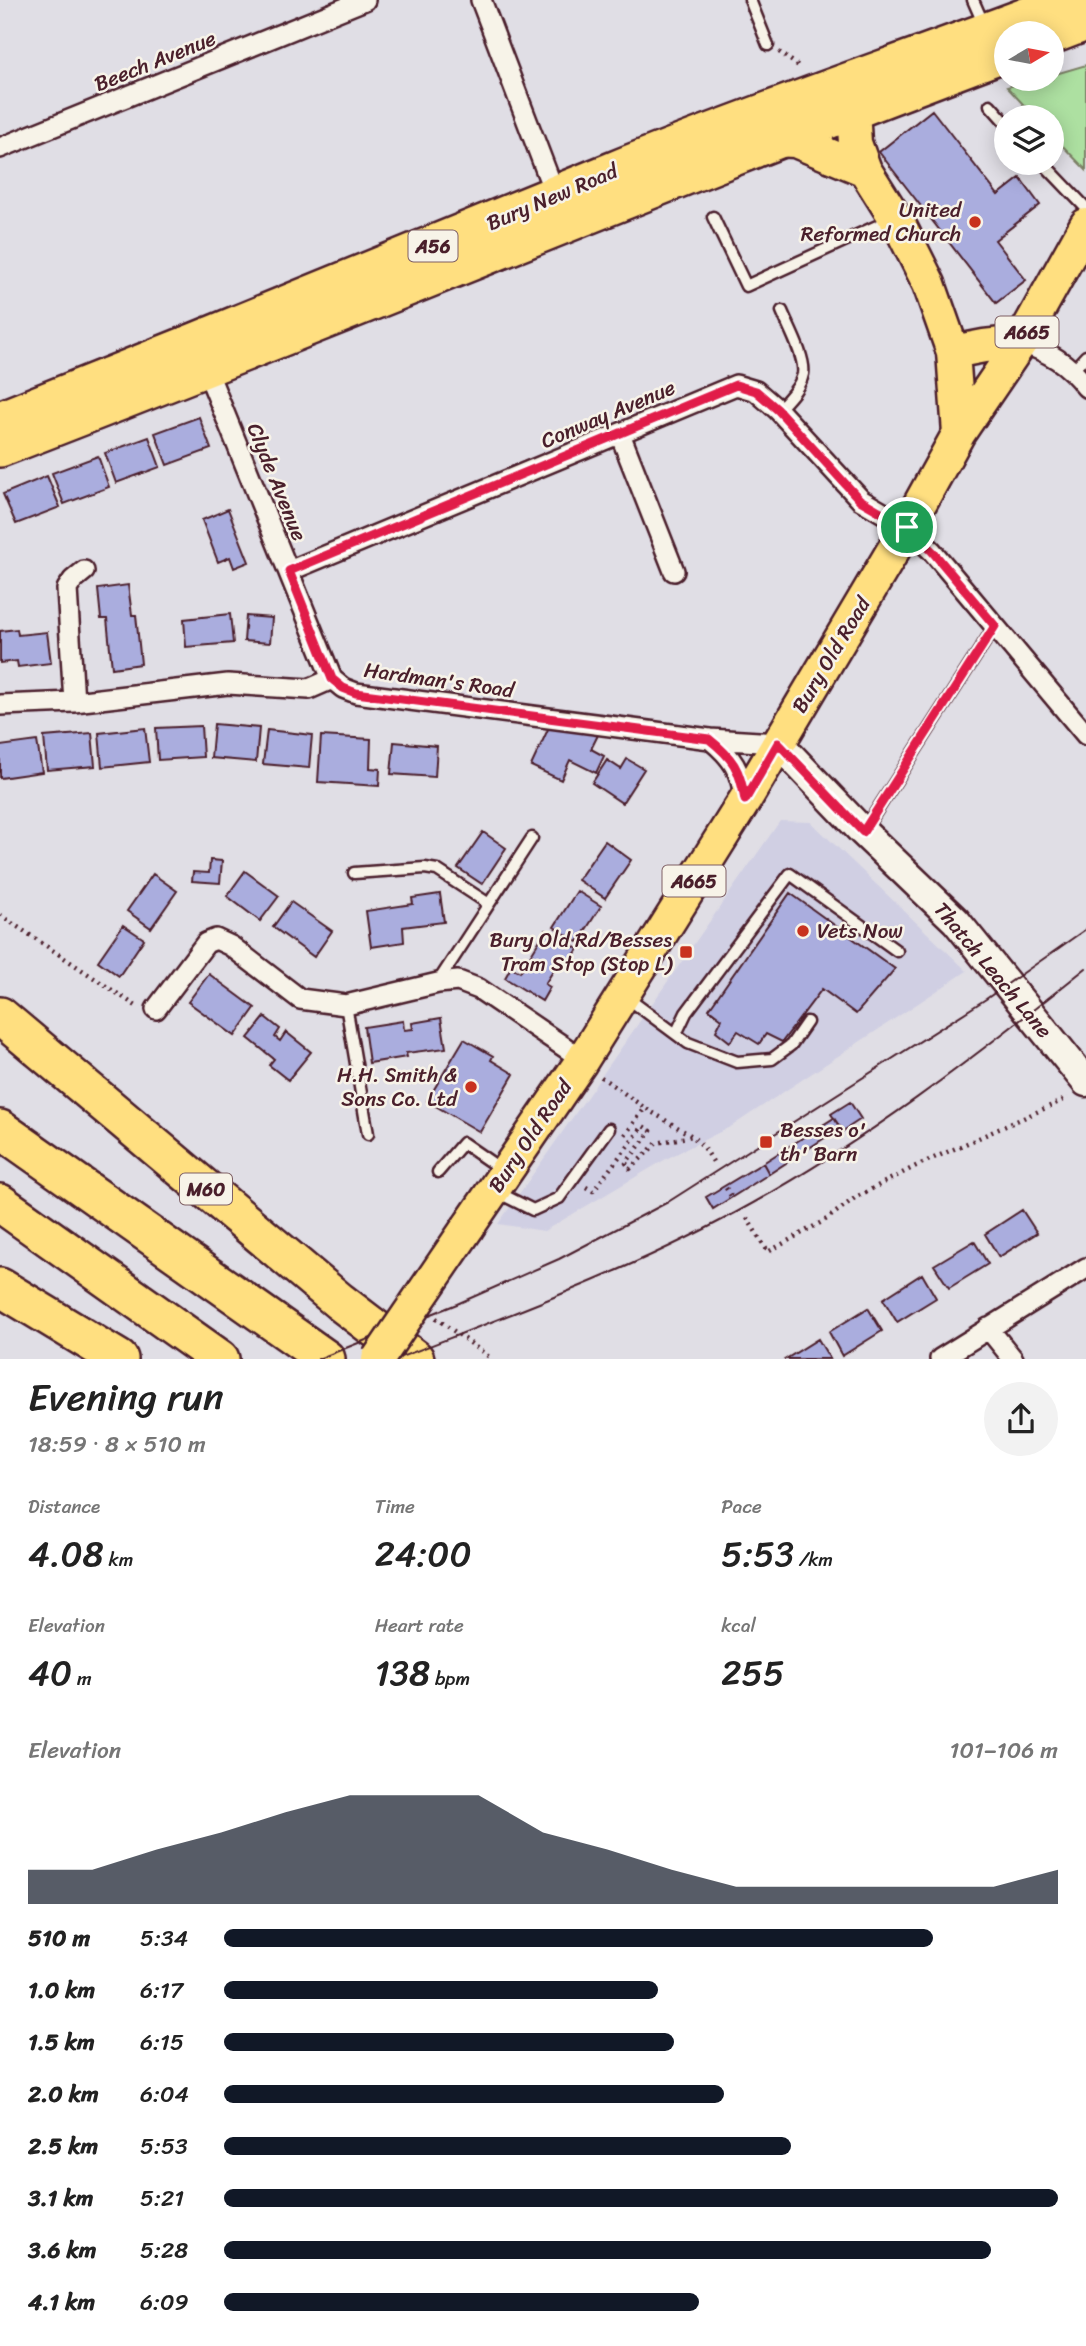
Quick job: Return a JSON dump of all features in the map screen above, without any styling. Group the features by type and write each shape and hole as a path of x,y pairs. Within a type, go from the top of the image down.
{"highway":[{"name":"Bury New Road","path":"561,210 610,172 989,28 1070,0"},
{"path":"1064,30 1086,22"},
{"name":"Bury New Road","path":"0,447 202,355 561,210 774,140 853,109 989,28"},
{"name":"Bury New Road","path":"0,420 202,355"},
{"name":"M60","path":"0,1016 339,1301 415,1359"},
{"path":"0,1129 326,1359"},
{"path":"0,1203 220,1359"},
{"path":"0,1287 119,1359"}],"main road":[{"path":"989,28 1016,0"},
{"path":"866,74 856,88 853,109 855,143 864,170 894,218 929,285 953,352 959,433"},
{"path":"774,140 795,141 864,170"},
{"name":"Bury Old Road","path":"378,1359 582,1059 745,800 907,527 959,433 1021,342 1086,225"},
{"path":"953,352 985,345 1021,342"}],"street":[{"name":"Beech Avenue","path":"0,148 330,7 365,0"},
{"path":"481,0 561,210"},
{"path":"1021,342 1079,363 1086,387"},
{"name":"Clyde Avenue","path":"202,355 332,679"},
{"name":"Conway Avenue","path":"289,571 736,385 756,391 778,410 860,500 907,527 932,551 1086,735"},
{"path":"620,434 674,571"},
{"path":"74,702 67,589 84,571"},
{"name":"Hardman's Road","path":"0,705 74,702 228,684 309,688 332,679 343,688 356,693 709,739 778,743"},
{"path":"709,739 729,755 737,768 745,800"},
{"name":"Thatch Leach Lane","path":"778,743 863,832 956,921 1080,1089"},
{"path":"156,1009 206,943 216,939 231,946 300,999 346,1005 438,983 458,981 479,989 582,1059"},
{"path":"940,1359 1086,1268"},
{"path":"988,1328 1013,1359"}],"lane":[{"path":"750,0 768,45"},
{"path":"990,105 994,110"},
{"path":"1054,175 1086,208"},
{"path":"713,217 746,286 894,218"},
{"path":"778,410 795,390 803,374 802,359 782,311"},
{"path":"863,832 995,626"},
{"path":"438,983 532,838"},
{"path":"354,873 437,870 489,904"},
{"path":"676,1034 686,1013 790,874 897,951"},
{"path":"623,995 688,1043 737,1062 772,1059 791,1045 807,1022"},
{"path":"346,1005 369,1134"},
{"path":"438,1172 463,1143 533,1210 559,1198 609,1129"}],"path":[{"path":"768,45 807,71"},
{"path":"0,915 136,1006 156,1009"},
{"path":"611,1084 692,1136 704,1147 715,1165"},
{"path":"747,1218 768,1252 827,1219 856,1197 1080,1089"},
{"path":"593,1177 585,1187 593,1191 642,1126 651,1131 626,1163 630,1168 657,1143 692,1136"},
{"path":"721,1197 728,1192"},
{"path":"416,1303 492,1359"}],"shaded area":[{"path":"780,821 811,822 967,971 732,1126 666,1159 544,1231 498,1224"}],"green space":[{"path":"1086,65 1086,170 1064,147 1064,105 1024,105 1011,91 1064,91 1064,71"}],"building":[{"name":"United Reformed Church","path":"932,110 998,195 1020,178 1040,205 995,240 1026,280 996,303 879,152"},
{"path":"199,417 211,449 167,465 155,433"},
{"path":"149,437 160,467 116,483 105,453"},
{"path":"98,456 109,487 64,504 52,473"},
{"path":"47,476 60,507 16,524 3,494"},
{"path":"228,509 249,562 234,568 230,557 218,562 202,520"},
{"path":"128,585 132,615 136,615 141,664 112,668 107,619 101,619 98,589"},
{"path":"230,614 233,643 186,647 184,619"},
{"path":"246,616 272,618 270,643 244,641"},
{"path":"17,629 18,635 47,632 51,663 18,667 17,661 0,663 0,631"},
{"path":"214,724 259,728 256,762 211,758"},
{"path":"201,726 203,757 158,760 156,728"},
{"path":"549,727 598,735 591,749 604,756 596,773 570,760 561,780 531,766"},
{"path":"145,728 149,762 102,767 99,733"},
{"path":"267,730 312,735 309,768 263,764"},
{"path":"92,733 95,766 47,770 44,737"},
{"path":"321,736 371,739 370,768 380,769 379,786 318,782"},
{"path":"37,741 42,772 0,778 0,746"},
{"path":"394,742 437,746 435,777 391,774"},
{"path":"627,759 644,769 622,803 592,783 607,760 621,769"},
{"path":"483,832 506,848 482,884 458,868"},
{"path":"605,841 631,860 605,898 578,880"},
{"path":"210,860 222,861 220,883 192,881 193,872 209,873"},
{"path":"245,871 279,896 260,921 227,896"},
{"path":"153,874 177,891 151,928 127,911"},
{"path":"577,891 601,906 578,942 554,927"},
{"name":"Vets Now","path":"790,893 895,969 856,1014 822,989 782,1042 766,1034 759,1044 738,1031 730,1042 716,1031 722,1019 709,1009"},
{"path":"440,894 444,922 403,927 404,942 371,947 366,911 413,904 412,898"},
{"path":"291,902 332,931 314,957 273,927"},
{"path":"123,925 144,939 119,976 98,961"},
{"path":"546,930 578,949 568,964 560,960 545,984 550,987 542,1001 505,978 511,967 520,972"},
{"path":"209,974 255,1008 235,1036 188,1002"},
{"path":"265,1017 280,1029 275,1037 280,1041 286,1032 311,1052 288,1080 269,1065 274,1059 248,1038"},
{"path":"441,1018 446,1048 406,1053 407,1057 369,1063 364,1027 403,1021 404,1030 413,1029 412,1023"},
{"name":"H.H. Smith & Sons Co. Ltd","path":"464,1039 493,1056 491,1060 514,1074 480,1132 427,1101"},
{"path":"850,1102 861,1119 843,1131 831,1114"},
{"path":"834,1118 840,1128 769,1174 763,1163"},
{"path":"763,1163 769,1174 713,1209 706,1197"},
{"path":"1022,1210 1037,1233 999,1257 985,1234"},
{"path":"974,1241 988,1264 949,1288 934,1265"},
{"path":"922,1274 936,1298 897,1322 883,1299"},
{"path":"868,1308 882,1331 842,1356 829,1332"},
{"path":"818,1339 830,1359 786,1359"}],"tram line":[{"path":"318,1359 457,1304 559,1259 668,1202 986,999 1086,929"},
{"path":"396,1359 611,1273 694,1234 782,1187 916,1098 1086,968"}],"place":[{"name":"United Reformed Church","path":"975,222"},
{"name":"Vets Now","path":"803,931"},
{"name":"Bury Old Rd/Besses Tram Stop (Stop L)","path":"686,952"},
{"name":"H.H. Smith & Sons Co. Ltd","path":"471,1087"},
{"name":"Besses o' th' Barn","path":"766,1142"}],"route":[{"path":"736,385 756,391 778,410 860,500 907,527 932,551 995,626 863,832 778,743 745,800 737,768 729,755 709,739 356,693 343,688 332,679 289,571 736,385"}]}
